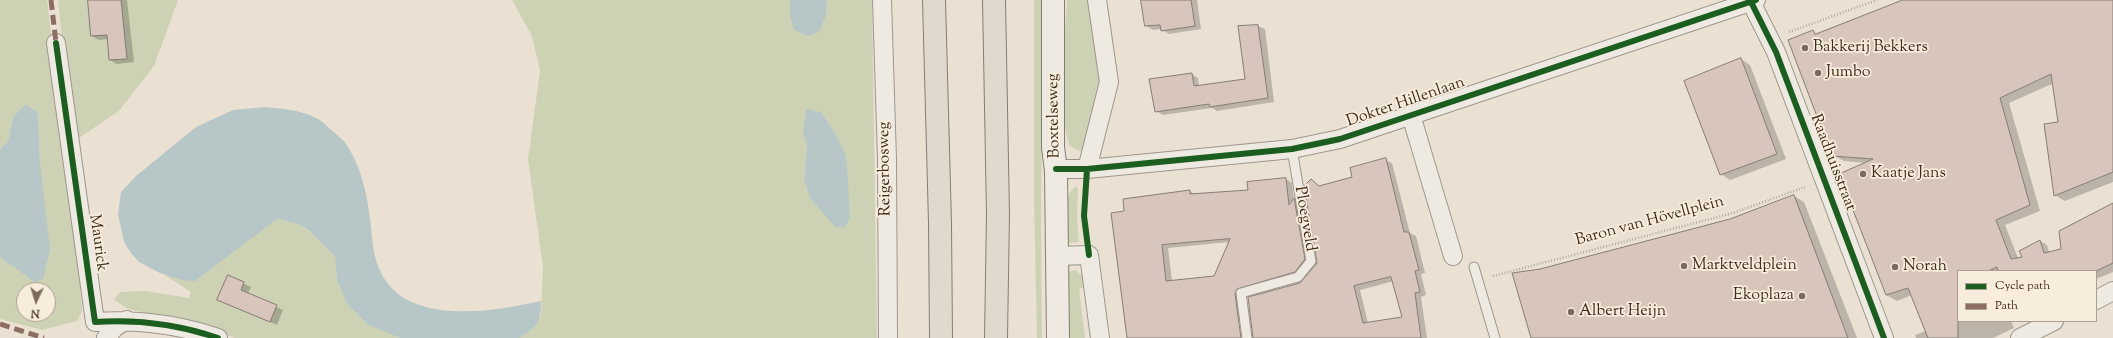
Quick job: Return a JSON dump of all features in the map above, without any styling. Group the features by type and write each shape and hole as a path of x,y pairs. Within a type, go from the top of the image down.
{"highway":[{"path":"934,0 940,215 940,338"},
{"path":"994,0 998,214 996,338"}],"street":[{"name":"Reigerbosweg","path":"882,0 887,159 888,338"},
{"name":"Boxtelseweg","path":"1052,0 1053,147 1056,169 1058,338"},
{"name":"Boxtelseweg","path":"1087,169 1109,82 1097,0"},
{"name":"Dokter Hillenlaan","path":"1056,169 1087,169 1292,149 1340,139 1752,1"},
{"name":"Raadhuisstraat","path":"1752,1 1769,39 1884,338"},
{"name":"Maurick","path":"56,43 95,322 127,320 148,321 198,331 218,338"},
{"path":"1411,115 1453,256"},
{"path":"1056,256 1089,255 1100,338"},
{"path":"2097,299 2113,291"},
{"path":"106,338 115,327 127,320"},
{"path":"2020,338 2052,322"}],"lane":[{"name":"Ploegveld","path":"1247,338 1241,292 1298,277 1311,261 1292,149"},
{"path":"1474,267 1479,280 1494,338"}],"path":[{"path":"1769,39 1877,0"}],"green space":[{"path":"0,0 47,0 76,239 82,311 77,321 42,330 0,319 0,257 34,282 40,163 38,113 26,104 13,117 8,141 0,149"},
{"path":"58,0 178,0 154,66 119,111 73,142"},
{"path":"512,0 790,0 790,16 826,15 827,0 872,0 877,338 520,338 533,328 541,317 543,267 528,159 540,71 532,36","holes":["822,113 834,131 847,164 804,179 807,146"]},
{"path":"1034,0 1043,0 1041,222 1042,338 1037,338 1034,201"},
{"path":"1067,0 1088,0 1100,82 1099,100 1082,152 1071,147 1064,118 1063,76"},
{"path":"1076,186 1078,189 1077,220 1079,242 1070,243 1067,240 1066,211 1068,197"},
{"path":"277,219 298,224 309,230 335,257 337,280 387,332 400,338 235,338 190,322 128,309 114,300 120,292 145,291 189,298 191,292 163,274 181,280 247,241"},
{"path":"1075,270 1084,277 1085,287 1079,289 1085,338 1069,338 1066,278 1069,272"}],"shaded area":[{"path":"790,0 827,0 826,15 819,32 808,36 794,30 790,16"},
{"path":"26,104 38,113 40,163 50,249 43,279 34,282 0,257 0,149 8,141 13,117"},
{"path":"266,107 292,110 310,115 323,123 346,144 355,160 365,189 376,260 390,286 406,299 427,307 450,311 498,309 541,301 540,315 535,327 520,338 400,338 367,324 348,305 337,280 335,257 309,230 298,224 277,219 195,281 181,280 160,273 139,262 124,242 118,214 121,192 136,176 196,127 233,110"},
{"path":"810,109 822,113 835,133 845,153 850,219 844,228 835,227 810,198 804,179 807,146 803,132 806,110"}],"building":[{"path":"88,0 121,0 127,59 109,60 107,35 91,36"},
{"path":"1141,0 1191,0 1195,26 1161,31 1160,25 1145,26"},
{"path":"1903,0 2113,0 2113,172 2054,196 2044,124 2058,122 2051,74 2000,98 2030,205 1996,220 2011,259 2022,257 2019,251 2040,240 2044,253 2061,249 2059,231 2113,203 2113,263 2097,271 1998,270 1997,267 1990,270 1957,270 1958,338 1928,338 1908,288 1886,295 1839,174 1873,159 1832,156 1788,40 1813,30 1815,34"},
{"path":"1258,25 1268,98 1210,107 1209,104 1155,112 1149,79 1192,73 1194,86 1245,79 1238,26"},
{"path":"1741,58 1777,154 1720,175 1684,81"},
{"path":"1386,158 1404,232 1409,232 1419,270 1415,271 1420,292 1415,293 1421,338 1253,338 1248,297 1300,283 1317,263 1304,186 1311,179 1319,186 1352,177 1350,168","holes":["1391,277 1402,317 1363,323 1354,286"]},
{"path":"1286,178 1289,205 1294,198 1305,259 1295,272 1237,289 1235,294 1241,338 1127,338 1111,213 1124,211 1123,199 1190,190 1190,194 1248,190 1247,182","holes":["1230,239 1214,276 1166,281 1162,245"]},
{"name":"Marktveldplein","path":"1794,195 1848,338 1531,338 1512,273 1540,269 1730,219"},
{"path":"228,275 244,282 241,290 277,305 270,322 217,300"}],"marked path":[{"path":"51,0 56,43"},
{"path":"0,324 44,338"}],"cycle path":[{"path":"1750,0 1776,52 1884,338"},
{"path":"1056,169 1087,169 1292,149 1340,139 1756,0"},
{"path":"56,43 95,322 127,321 158,324 188,329 218,338"},
{"path":"1087,169 1084,216 1089,255"}],"place":[{"name":"Bakkerij Bekkers","path":"1805,48"},
{"name":"Jumbo","path":"1818,73"},
{"name":"Kaatje Jans","path":"1863,174"},
{"name":"Marktveldplein","path":"1684,266"},
{"name":"Norah","path":"1895,267"},
{"name":"Ekoplaza","path":"1802,296"},
{"name":"Albert Heijn","path":"1571,312"}]}
